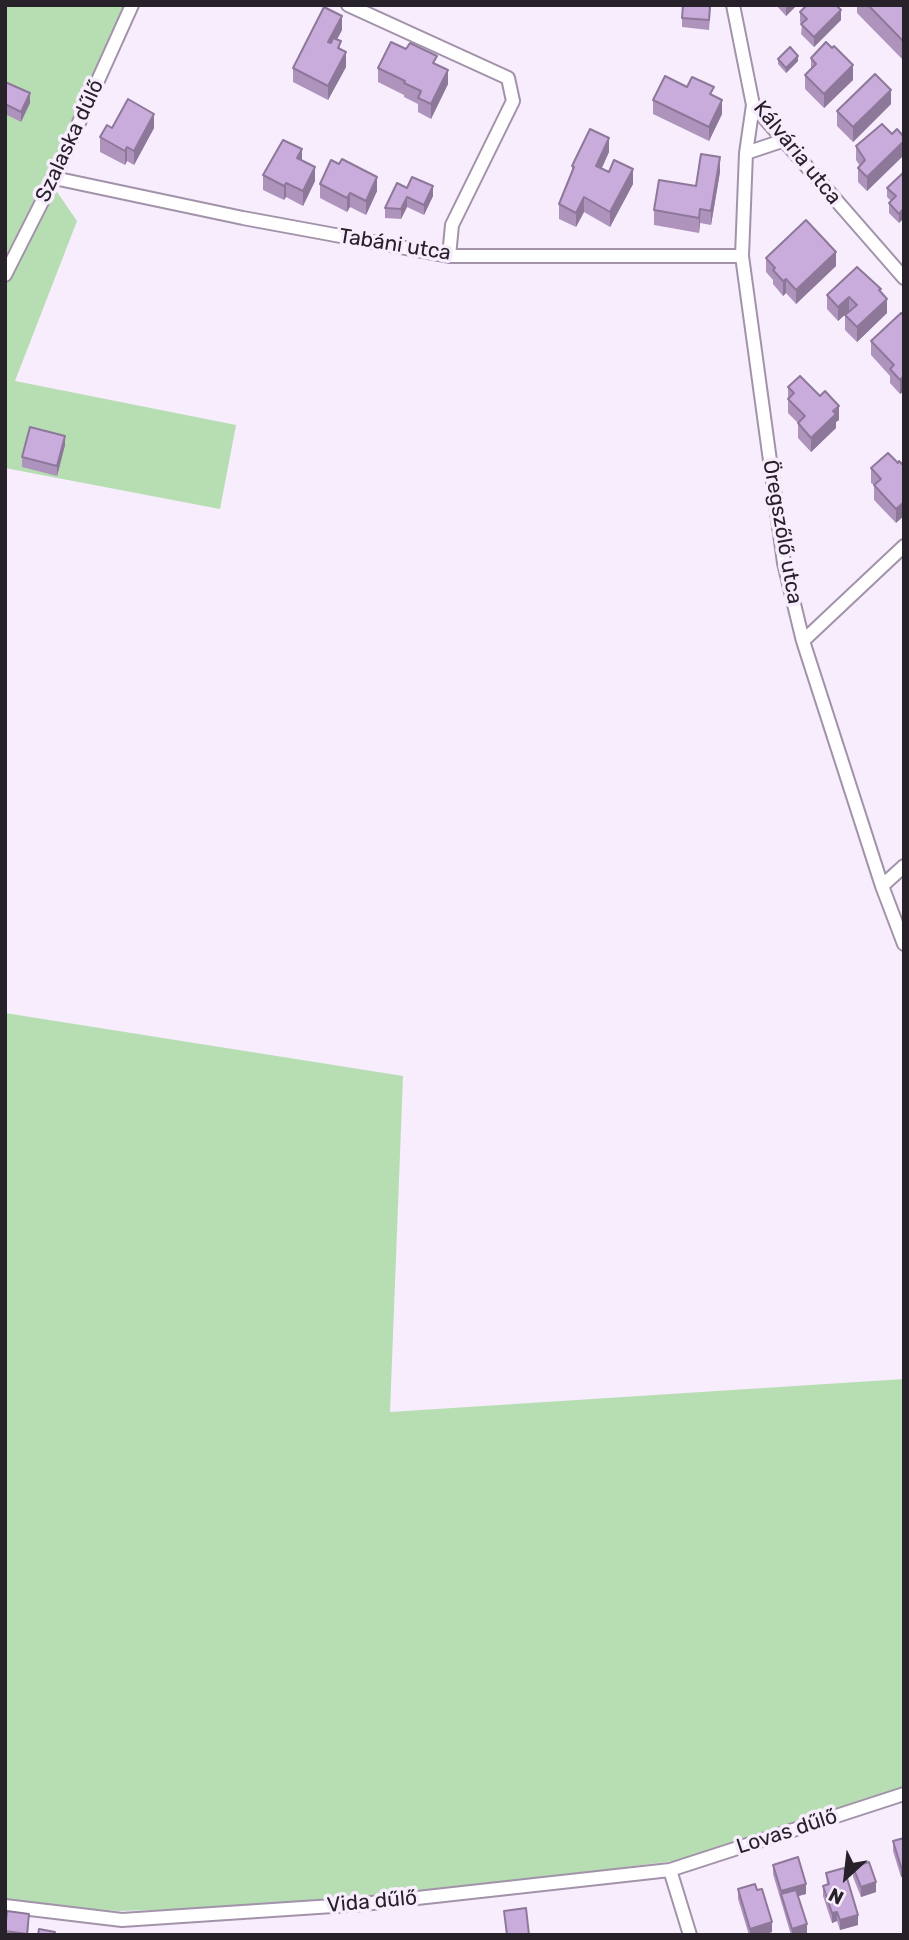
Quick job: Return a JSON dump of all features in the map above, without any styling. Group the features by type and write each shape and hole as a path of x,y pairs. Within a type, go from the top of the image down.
{"street":[{"name":"Szalaska dűlő","path":"5,275 54,178 132,5"},
{"path":"348,5 508,78 513,102 452,225 449,256"},
{"name":"Kálvária utca","path":"733,5 752,105 904,278"},
{"name":"Öregszőlő utca","path":"752,105 746,153 742,256 785,563 803,641 882,886 904,944"},
{"path":"746,153 782,141"},
{"name":"Tabáni utca","path":"54,178 243,218 449,256 742,256"},
{"path":"803,641 904,546"},
{"path":"882,886 904,866"},
{"name":"Lovas dűlő","path":"670,1871 904,1794"},
{"path":"670,1871 690,1935"},
{"name":"Vida dűlő","path":"5,1906 122,1920 363,1904 670,1871"}],"green space":[{"path":"5,5 138,5 53,186 77,221 15,381 236,425 220,509 5,468"},
{"path":"5,1013 403,1076 390,1412 904,1379 904,1791 681,1860 394,1897 363,1904 118,1911 5,1902"}],"building":[{"path":"683,5 710,5 709,20 682,18"},
{"path":"807,5 836,5 841,10 814,37 801,24 807,19 800,12"},
{"path":"868,5 904,5 904,42"},
{"path":"324,7 342,16 328,42 331,43 333,38 341,41 338,48 346,52 328,86 293,68"},
{"path":"391,42 406,49 410,43 437,56 433,63 448,70 431,104 418,98 421,91 378,68"},
{"path":"826,42 832,48 834,46 853,65 824,94 805,75 816,64 811,58"},
{"path":"790,47 798,56 786,68 778,59"},
{"path":"875,74 891,90 853,127 837,111"},
{"path":"665,76 687,87 692,77 714,87 710,94 722,100 709,127 653,100"},
{"path":"5,82 30,93 21,112 5,104"},
{"path":"128,99 154,114 134,151 127,147 125,151 100,137 107,125 112,128"},
{"path":"882,124 892,134 897,129 904,141 867,177 858,168 865,160 856,146"},
{"path":"590,129 609,138 596,166 609,172 614,160 633,169 610,212 584,197 576,213 559,204 574,167 572,166"},
{"path":"283,140 302,149 297,158 315,167 303,191 286,183 284,186 263,175"},
{"path":"701,154 720,157 711,211 700,209 699,218 654,210 659,180 696,186"},
{"path":"342,159 377,177 366,201 350,193 347,198 320,184 331,160 339,164"},
{"path":"904,172 904,208 899,214 889,203 896,196 887,188"},
{"path":"412,177 433,186 424,205 407,197 401,209 385,208 397,183 407,188"},
{"path":"806,220 836,252 796,290 786,279 783,281 766,258"},
{"path":"857,267 881,289 879,290 887,299 857,327 845,315 857,305 849,297 838,307 827,295"},
{"path":"901,313 904,316 904,376 900,380 890,369 894,365 871,341"},
{"path":"800,376 820,396 825,391 839,406 833,411 836,414 811,438 798,423 805,416 788,399 794,393 788,387"},
{"path":"30,427 65,436 57,466 22,457"},
{"path":"888,453 904,466 904,502 896,509 874,485 881,479 871,468"},
{"path":"904,1838 904,1866 901,1867 893,1841"},
{"path":"798,1857 806,1884 781,1891 773,1865"},
{"path":"869,1862 876,1882 861,1887 853,1867"},
{"path":"844,1868 858,1915 840,1920 837,1912 832,1913 823,1886 829,1884 826,1873"},
{"path":"755,1884 757,1890 762,1889 772,1922 750,1929 738,1889"},
{"path":"796,1890 807,1924 792,1929 781,1894"},
{"path":"526,1908 529,1935 507,1935 504,1911"},
{"path":"7,1911 29,1914 27,1934 5,1931"},
{"path":"39,1929 55,1932 54,1935 38,1935"}]}
